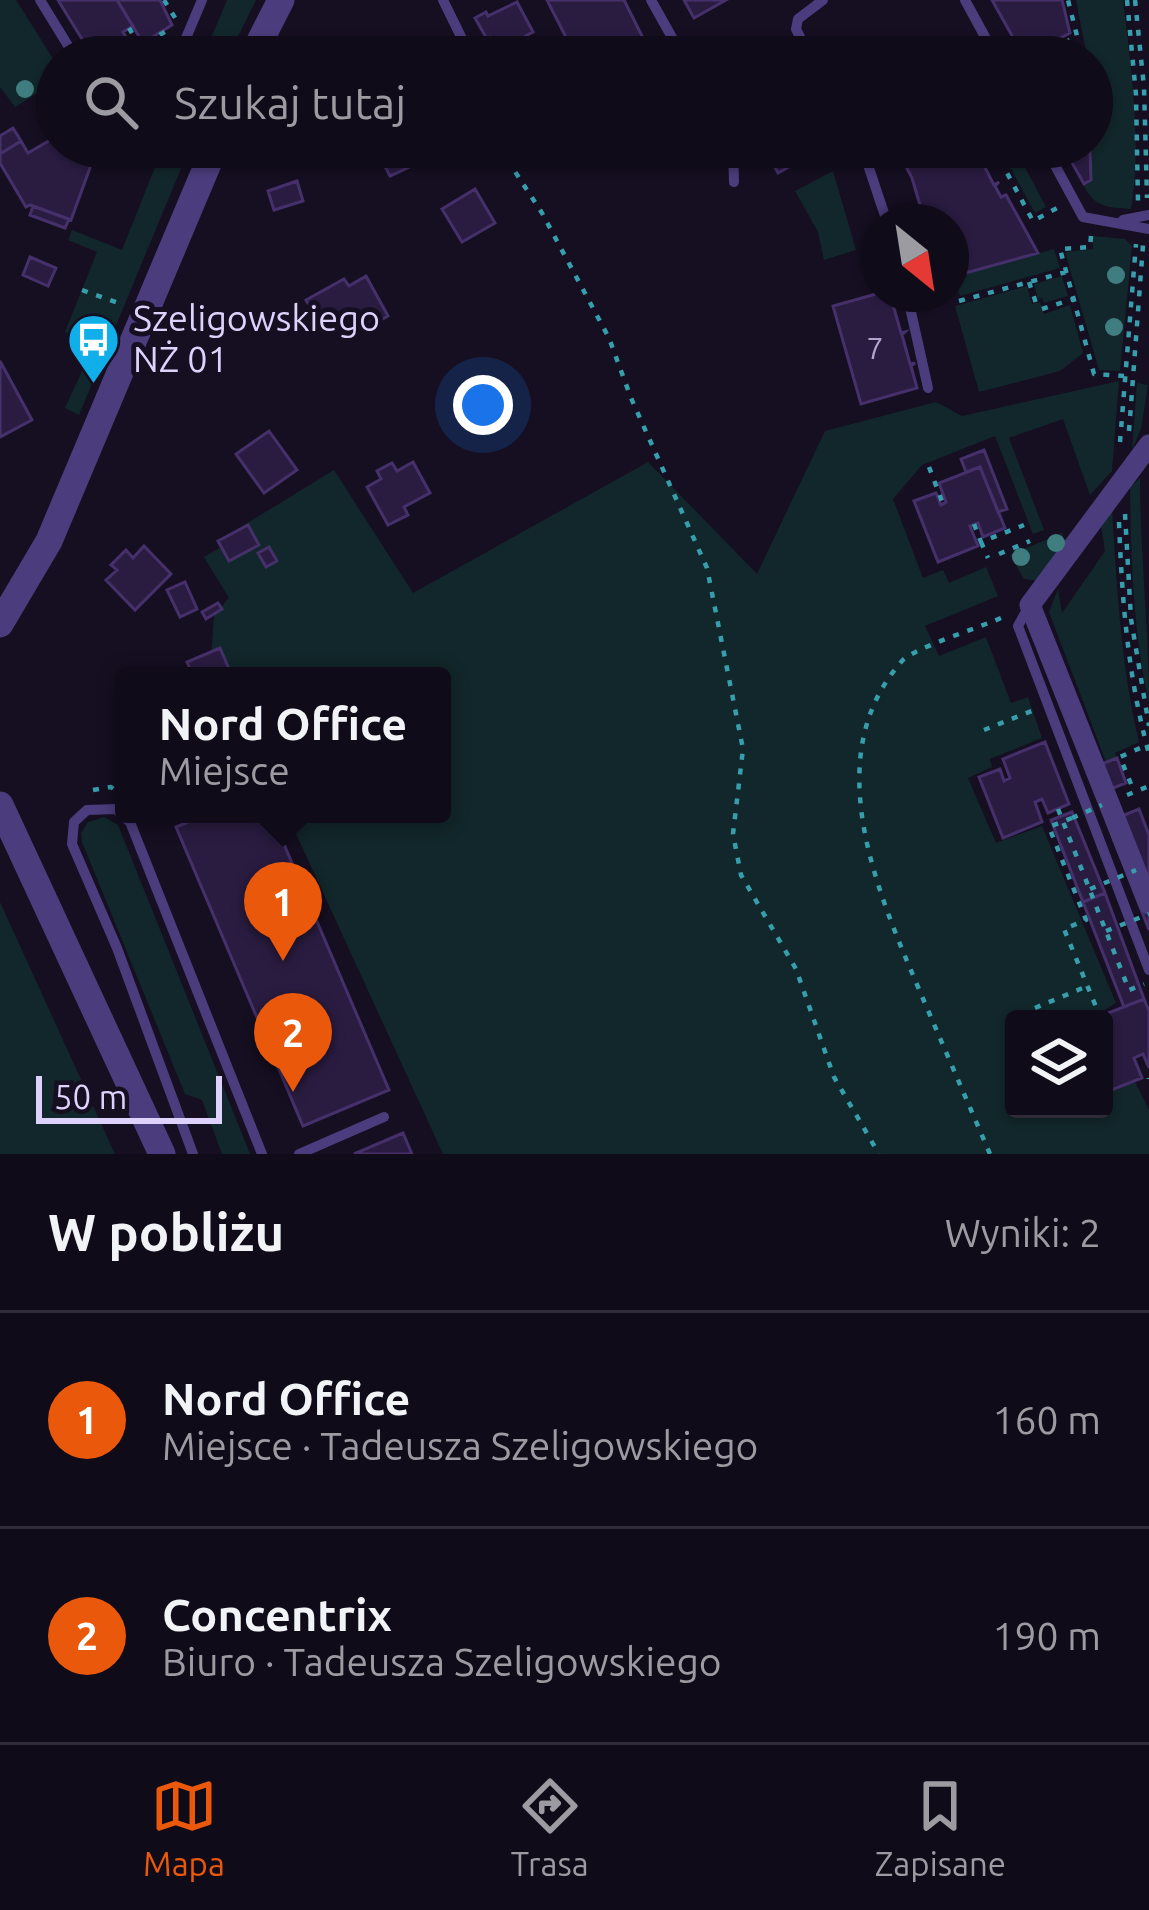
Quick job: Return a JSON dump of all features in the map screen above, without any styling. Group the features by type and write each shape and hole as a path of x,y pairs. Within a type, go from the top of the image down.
{"street":[{"path":"262,36 280,0"},
{"path":"0,624 49,541 206,168"},
{"path":"1149,446 1030,605 1149,904"},
{"path":"0,805 162,1154"}],"lane":[{"path":"40,0 62,36"},
{"path":"443,0 461,36"},
{"path":"651,0 671,36"},
{"path":"800,36 797,20 823,0"},
{"path":"965,0 985,36"},
{"path":"187,36 203,1"},
{"path":"734,168 734,182"},
{"path":"869,168 881,204"},
{"path":"1056,168 1083,217 1144,222"},
{"path":"912,312 928,388"},
{"path":"1030,605 1018,626 1149,970"},
{"path":"115,809 94,808 80,814 74,822 72,844 117,948 193,1154"},
{"path":"130,823 262,1154"},
{"path":"299,1154 384,1117"}],"path":[{"path":"157,36 178,24 164,0"},
{"path":"1068,0 1077,36"},
{"path":"1131,0 1144,87 1144,222 1125,478 1131,619 1149,726"},
{"path":"1120,453 1124,376 1144,222 1131,0"},
{"path":"129,28 134,36"},
{"path":"513,168 609,338 706,568 743,749 733,834 741,875 796,969 834,1077 879,1154"},
{"path":"1004,168 1033,221 1073,199"},
{"path":"1091,236 1090,247 1060,249 1094,374 1124,376"},
{"path":"969,298 1066,272"},
{"path":"1029,282 1039,306 1073,299"},
{"path":"82,290 130,307"},
{"path":"929,467 944,503"},
{"path":"1118,504 1123,620 1133,696 1149,754"},
{"path":"974,524 988,558"},
{"path":"981,542 1024,524"},
{"path":"999,554 1030,541"},
{"path":"990,1154 884,909 861,822 860,755 873,707 904,658 1030,605"},
{"path":"1130,784 1120,757 1147,745"},
{"path":"1132,793 1149,786"},
{"path":"1098,1010 1064,929 1086,920 1049,827 1102,806"},
{"path":"1058,809 1129,989 1149,982"},
{"path":"1090,889 1136,870"},
{"path":"1106,931 1149,914"},
{"path":"1035,1008 1088,986"}],"green space":[{"path":"0,0 16,0 39,36 36,94 15,107 0,87"},
{"path":"227,0 256,0 238,36 212,36"},
{"path":"1076,0 1123,0 1135,132 1131,209 1098,202 1084,186 1092,181 1092,168 1113,168 1113,36 1083,36"},
{"path":"155,168 181,168 79,415 65,408 94,345 65,332 97,252 68,240 72,230 122,250"},
{"path":"1010,168 1025,168 1046,207 1035,213"},
{"path":"833,171 856,250 824,260 818,232 795,191"},
{"path":"1093,236 1125,239 1132,246 1120,371 1099,370 1065,252 1093,249"},
{"path":"1054,249 1060,268 969,293 969,273"},
{"path":"1062,276 1068,296 1044,303 1038,299 1034,284"},
{"path":"1027,286 1032,304 1040,302 1044,314 1070,305 1083,353 1060,371 979,392 957,312 969,312 969,302"},
{"path":"1119,381 1112,471 1090,495 1063,419 1009,438 1044,530 1033,534 995,436 922,465 893,499 923,578 943,570 949,583 986,567 998,596 925,626 939,656 986,637 1011,703 1028,697 1042,738 990,759 992,767 968,778 996,843 1042,826 1116,1003 1105,1010 1005,1010 1005,1118 1113,1118 1113,1091 1135,1082 1149,1110 1149,1154 443,1154 291,823 451,823 451,667 211,667 214,615 229,598 204,557 221,547 218,541 334,470 413,593 648,462 757,574 825,431 936,402 962,416"},
{"path":"1137,383 1148,385 1141,429 1132,450"},
{"path":"1140,478 1149,703 1136,623 1131,541 1130,487"},
{"path":"1112,510 1124,656 1139,742 1106,762 1049,612 1058,589 1062,613 1105,551 1101,525"},
{"path":"1062,533 1066,543 1038,581 1024,579 1010,555"},
{"path":"104,817 118,825 250,1154 222,1154 202,1100 185,1094 82,842 88,822"},
{"path":"0,902 115,1154 0,1154"}],"building":[{"path":"58,0 117,0 133,26 123,32 125,36 80,36"},
{"path":"117,0 160,0 172,25 154,36 139,36"},
{"path":"547,0 624,0 642,36 565,36"},
{"path":"684,0 726,0 694,18"},
{"path":"992,0 1062,0 1070,33 1012,36"},
{"path":"517,2 533,32 485,36 475,18 486,12 488,16"},
{"path":"13,128 21,141 0,154 0,136"},
{"path":"21,141 28,153 36,148 36,168 90,168 71,220 26,207 0,163 0,154"},
{"path":"907,168 985,168 994,185 999,182 995,186 1001,197 1006,195 1038,253 969,272 969,204 920,204"},
{"path":"1075,168 1091,168 1091,180 1084,184"},
{"path":"297,181 303,201 274,210 268,191"},
{"path":"475,189 495,223 462,242 442,209"},
{"path":"33,206 69,219 65,228 30,215"},
{"path":"30,257 56,268 48,286 23,275"},
{"path":"366,276 388,316 362,331 354,318 325,333 306,300 344,279 349,286"},
{"path":"861,298 861,312 895,312 901,333 905,332 910,364 915,363 911,366 917,388 861,404 833,306"},
{"path":"0,361 32,420 0,437"},
{"path":"269,431 297,470 264,493 236,454"},
{"path":"984,450 1007,509 998,512 980,467 966,472 961,459"},
{"path":"413,462 430,493 404,507 408,515 388,525 367,487 381,479 377,471 392,463 397,471"},
{"path":"980,467 1005,528 983,537 978,523 970,526 978,546 938,562 914,501 936,493 941,505 946,502 939,483"},
{"path":"248,525 259,545 229,561 218,541"},
{"path":"144,546 171,574 135,610 106,580 117,570 111,565 126,550 133,558"},
{"path":"269,547 277,561 266,567 258,553"},
{"path":"185,582 197,609 180,617 167,590"},
{"path":"218,603 222,609 206,619 202,612"},
{"path":"220,648 228,667 189,667 187,662"},
{"path":"1045,742 1069,804 1048,813 1042,799 1035,802 1042,822 1003,838 979,777 1000,769 1004,781 1010,778 1003,759"},
{"path":"1117,758 1126,783 1098,794 1089,769"},
{"path":"1139,809 1149,835 1149,930 1107,822"},
{"path":"1072,812 1105,893 1083,902 1051,820"},
{"path":"186,823 275,823 389,1090 303,1126 176,827"},
{"path":"1105,893 1144,999 1124,1007 1083,902"},
{"path":"1144,999 1149,1011 1149,1068 1143,1054 1134,1058 1142,1078 1113,1089 1113,1011"},
{"path":"403,1133 412,1154 354,1154"}],"place":[{"name":"Szeligowskiego NŻ 01","path":"94,385"},
{"name":"Nord Office","path":"283,961"},
{"name":"Concentrix","path":"293,1092"}]}
